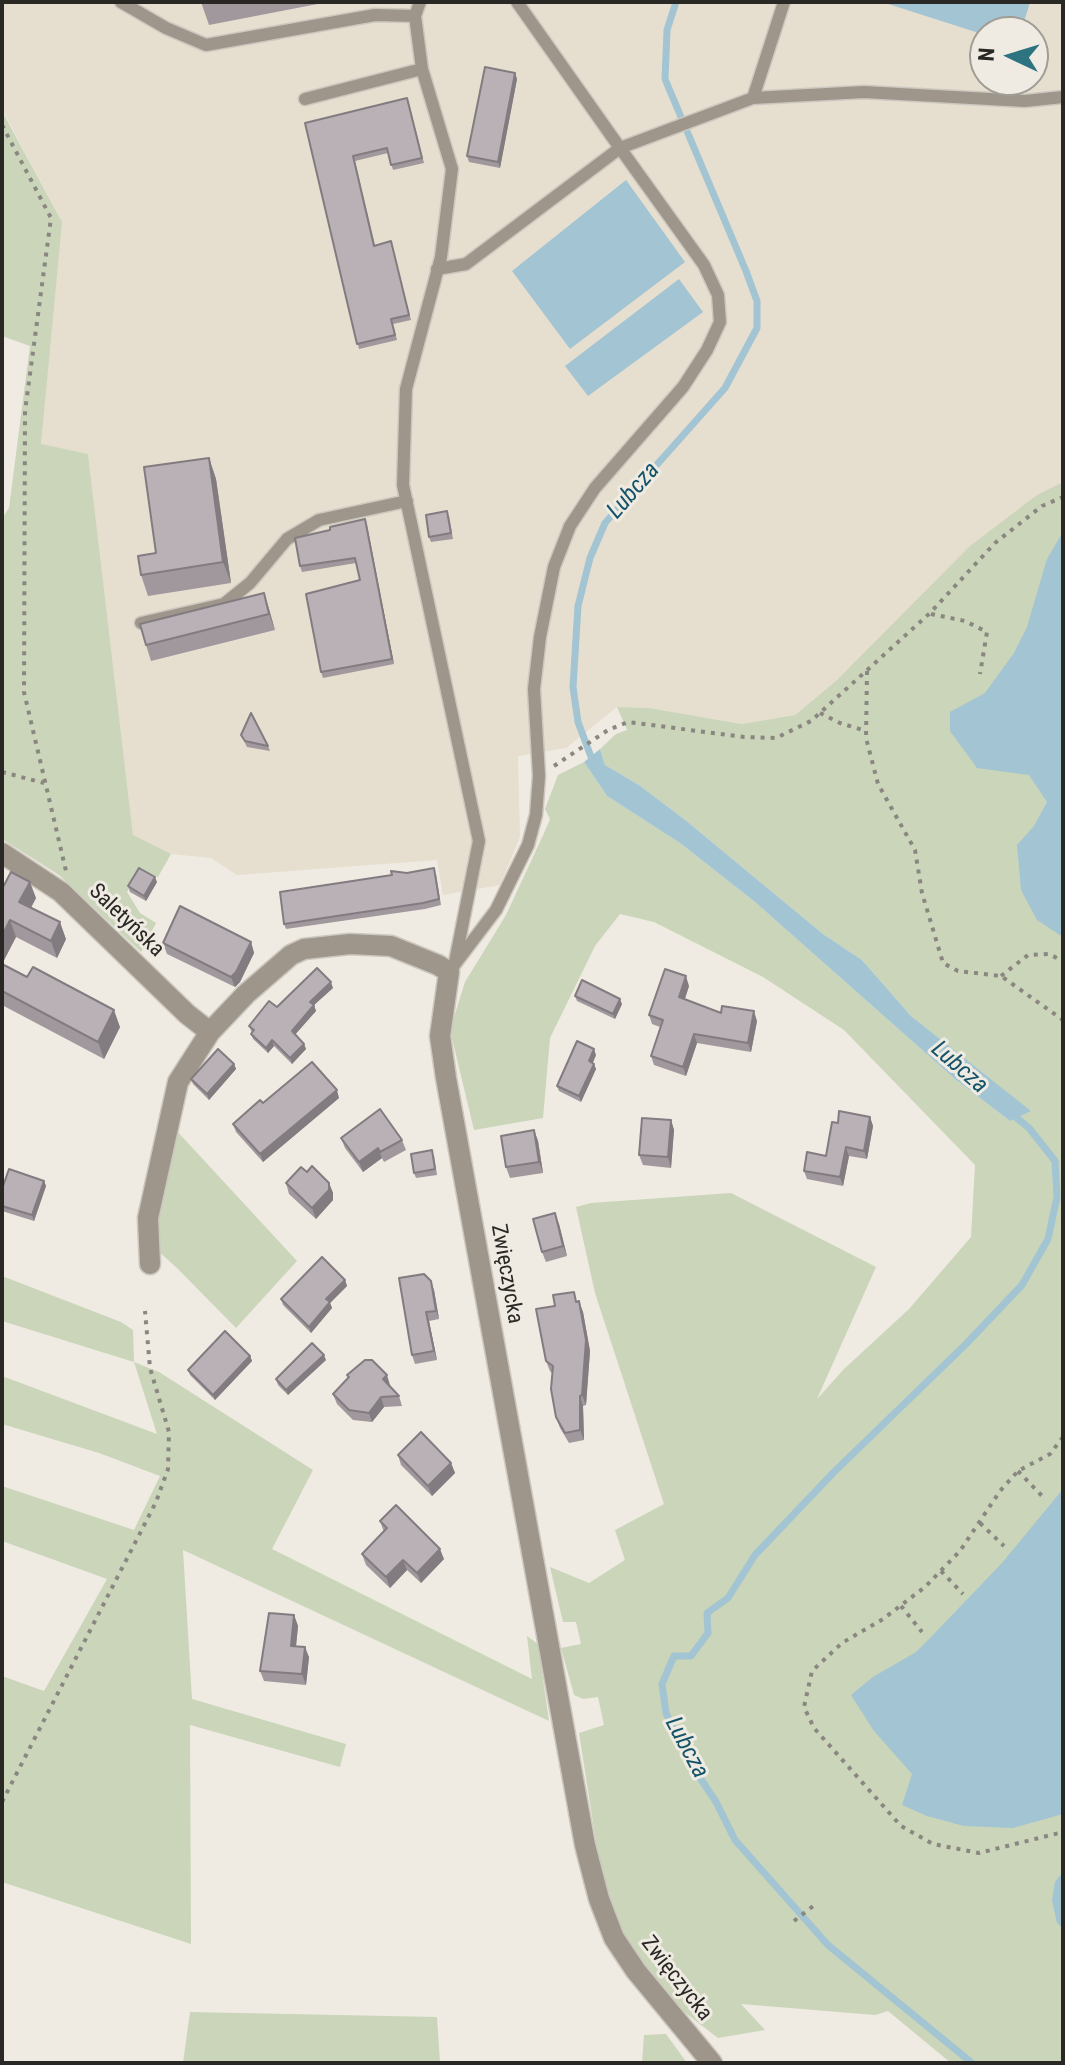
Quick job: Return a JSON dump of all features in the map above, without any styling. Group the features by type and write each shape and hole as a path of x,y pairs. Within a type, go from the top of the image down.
{"street":[{"name":"Saletyńska","path":"2,853 61,892 187,1014 210,1032"},
{"path":"150,1264 148,1218 178,1082 210,1032 246,994 291,955 304,949 350,944 391,946 452,969"},
{"name":"Zwięczycka","path":"452,969 440,1036 446,1078 585,1845 599,1899 614,1938 636,1971 712,2063"}],"lane":[{"path":"121,2 166,28 206,45 375,15 415,16"},
{"path":"420,2 415,16 422,69 452,169 437,269 406,389 403,485 479,841 452,969"},
{"path":"452,969 496,910 528,845 536,815 539,776 534,689 538,650 554,567 570,526 595,488 683,387 707,350 720,322 718,295 704,265 517,2"},
{"path":"753,98 784,2"},
{"path":"305,99 422,69"},
{"path":"437,269 466,264 620,148 753,98 864,92 1025,101 1063,97"},
{"path":"141,623 224,604 250,583 287,539 319,520 407,501"}],"path":[{"path":"2,125 51,218 25,426 24,692 67,868 61,892"},
{"path":"571,755 608,730 628,722 744,737 776,738 811,721 930,613 995,543 1042,506 1063,497"},
{"path":"930,613 965,621 987,632 980,674"},
{"path":"867,671 866,731 878,784 915,850 922,893 943,963 958,971 1001,976 1063,1020"},
{"path":"820,713 866,731"},
{"path":"2,772 44,783"},
{"path":"1001,976 1028,955 1049,954 1063,961"},
{"path":"2,1802 156,1502 168,1469 169,1432 150,1368 145,1311"},
{"path":"1063,1437 1050,1454 1018,1471 1000,1491 960,1551 925,1587 842,1643 812,1671 804,1707 814,1728 901,1826 933,1844 979,1853 1063,1832"},
{"path":"1018,1471 1044,1498"},
{"path":"980,1523 1004,1546"},
{"path":"941,1571 963,1594"},
{"path":"901,1606 922,1632"},
{"path":"794,1921 817,1903"}],"shaded area":[{"path":"2,2 1063,2 1063,482 1037,495 795,715 742,724 649,708 617,707 566,748 518,756 520,837 500,885 443,895 437,860 237,875 211,858 171,854 133,836 88,454 41,445 60,218 2,109"}],"green space":[{"path":"2,111 62,222 41,444 88,454 133,835 171,854 158,877 139,871 127,892 140,913 156,923 141,952 59,875 2,839 2,518 9,508 30,346 2,336"},
{"path":"1063,482 1063,2063 951,2063 888,2011 875,2015 741,2004 765,2030 718,2038 666,1998 624,1933 602,1880 579,1733 604,1725 598,1697 583,1699 574,1695 561,1648 581,1644 576,1622 563,1622 550,1567 589,1583 625,1560 615,1530 664,1504 595,1293 576,1207 591,1203 731,1193 876,1267 817,1399 844,1369 909,1309 971,1237 975,1165 844,1030 763,977 654,922 620,914 595,946 550,1038 543,1118 474,1130 450,1030 465,982 506,915 545,831 550,819 545,809 558,775 584,762 607,796 680,843 755,902 955,1079 1010,1121 1030,1111 911,1016 862,960 823,934 684,819 639,785 605,765 600,749 616,734 627,730 617,707 649,708 742,724 795,715 837,680 970,546 1037,495"},
{"path":"175,1129 297,1261 236,1328 158,1251 157,1222"},
{"path":"2,1276 121,1322 133,1330 134,1362 2,1321"},
{"path":"134,1362 159,1372 313,1470 272,1549 532,1679 527,1636 538,1644 549,1721 183,1550 192,1699 346,1744 340,1767 190,1725 191,1944 2,1882 2,1676 44,1691 107,1579 2,1541 2,1486 134,1530 160,1476 99,1453 2,1424 2,1376 157,1434"},
{"path":"190,2012 437,2017 440,2063 183,2063"},
{"path":"666,2034 687,2063 642,2063 644,2035"}],"water":[{"path":"882,2 1030,2 1026,16 969,16 969,30"},
{"path":"626,180 685,262 570,349 512,271"},
{"path":"679,279 703,312 588,396 565,366"},
{"path":"1063,532 1063,937 1037,920 1021,890 1017,845 1034,826 1047,802 1029,775 977,768 950,731 950,712 985,693 1014,653 1027,627 1047,559"},
{"path":"600,749 605,765 639,785 684,819 823,934 862,960 911,1016 1031,1111 1010,1121 955,1079 755,902 680,843 607,796 584,762"},
{"path":"1063,1489 1063,1814 1013,1828 964,1826 902,1805 912,1774 874,1731 851,1695 873,1677 916,1652 1002,1563"},
{"path":"1063,1872 1063,1928 1057,1923 1052,1900 1055,1882"}],"building":[{"path":"485,67 515,73 498,162 467,156"},
{"path":"407,98 422,158 391,165 387,148 353,156 374,246 391,241 409,315 391,319 395,335 357,344 305,123"},
{"path":"209,458 223,562 141,575 138,556 156,553 144,467"},
{"path":"447,511 451,533 429,537 426,515"},
{"path":"365,519 392,659 321,672 306,594 360,580 355,558 300,566 295,538"},
{"path":"264,593 269,614 146,645 140,624"},
{"path":"251,713 268,746 245,741 241,735"},
{"path":"139,868 155,877 144,896 128,886"},
{"path":"434,868 439,899 284,924 280,892 392,875 391,871 407,873"},
{"path":"11,872 30,882 19,902 60,922 51,941 10,920 2,936 2,889"},
{"path":"180,906 251,942 231,977 163,943"},
{"path":"2,964 27,977 33,967 114,1010 98,1042 2,991"},
{"path":"317,968 331,982 310,1002 314,1005 292,1031 304,1044 290,1058 272,1040 266,1048 251,1034 254,1030 249,1026 269,1001 277,1007"},
{"path":"665,969 686,976 679,997 721,1013 722,1006 754,1011 748,1043 694,1034 683,1067 651,1056 663,1020 649,1015"},
{"path":"582,980 620,999 613,1014 575,996"},
{"path":"577,1041 594,1049 589,1061 594,1064 579,1096 557,1086"},
{"path":"218,1049 234,1064 207,1094 191,1079"},
{"path":"312,1062 337,1090 260,1154 233,1124"},
{"path":"380,1109 402,1140 380,1152 378,1148 359,1162 341,1138"},
{"path":"839,1111 870,1117 864,1151 846,1147 840,1177 804,1171 807,1152 826,1156 832,1122 838,1123"},
{"path":"642,1118 671,1120 668,1157 639,1155"},
{"path":"534,1130 539,1162 506,1167 501,1136"},
{"path":"432,1150 435,1169 414,1173 411,1154"},
{"path":"312,1166 329,1183 329,1190 312,1208 286,1183 301,1167 307,1172"},
{"path":"9,1169 44,1181 32,1215 2,1206 2,1189"},
{"path":"555,1213 563,1246 542,1252 533,1219"},
{"path":"322,1257 345,1280 326,1299 330,1302 309,1327 281,1299"},
{"path":"424,1274 431,1281 436,1311 426,1312 434,1351 412,1355 399,1278"},
{"path":"574,1292 576,1302 579,1301 586,1340 580,1430 565,1433 556,1417 551,1389 553,1366 546,1361 536,1309 555,1306 553,1295"},
{"path":"225,1331 250,1356 213,1395 188,1370"},
{"path":"312,1343 324,1355 286,1390 276,1379"},
{"path":"365,1360 372,1360 387,1375 383,1379 399,1396 381,1397 369,1413 349,1410 333,1394 349,1377 347,1375"},
{"path":"421,1432 451,1463 428,1486 398,1455"},
{"path":"396,1505 440,1549 417,1573 403,1560 386,1577 362,1554 387,1528 380,1521"},
{"path":"269,1613 294,1615 291,1646 305,1647 302,1674 260,1671"}],"waterway":[{"name":"Lubcza","path":"593,762 578,722 573,687 578,606 590,558 605,523 725,388 757,328 757,301 746,271 665,79 667,30 676,2"},
{"name":"Lubcza","path":"972,2063 828,1945 735,1840 716,1802 689,1761 666,1713 662,1684 674,1656 691,1656 708,1633 707,1613 728,1598 755,1555 1022,1285 1048,1239 1057,1197 1055,1161 1029,1128 1012,1114"}]}
